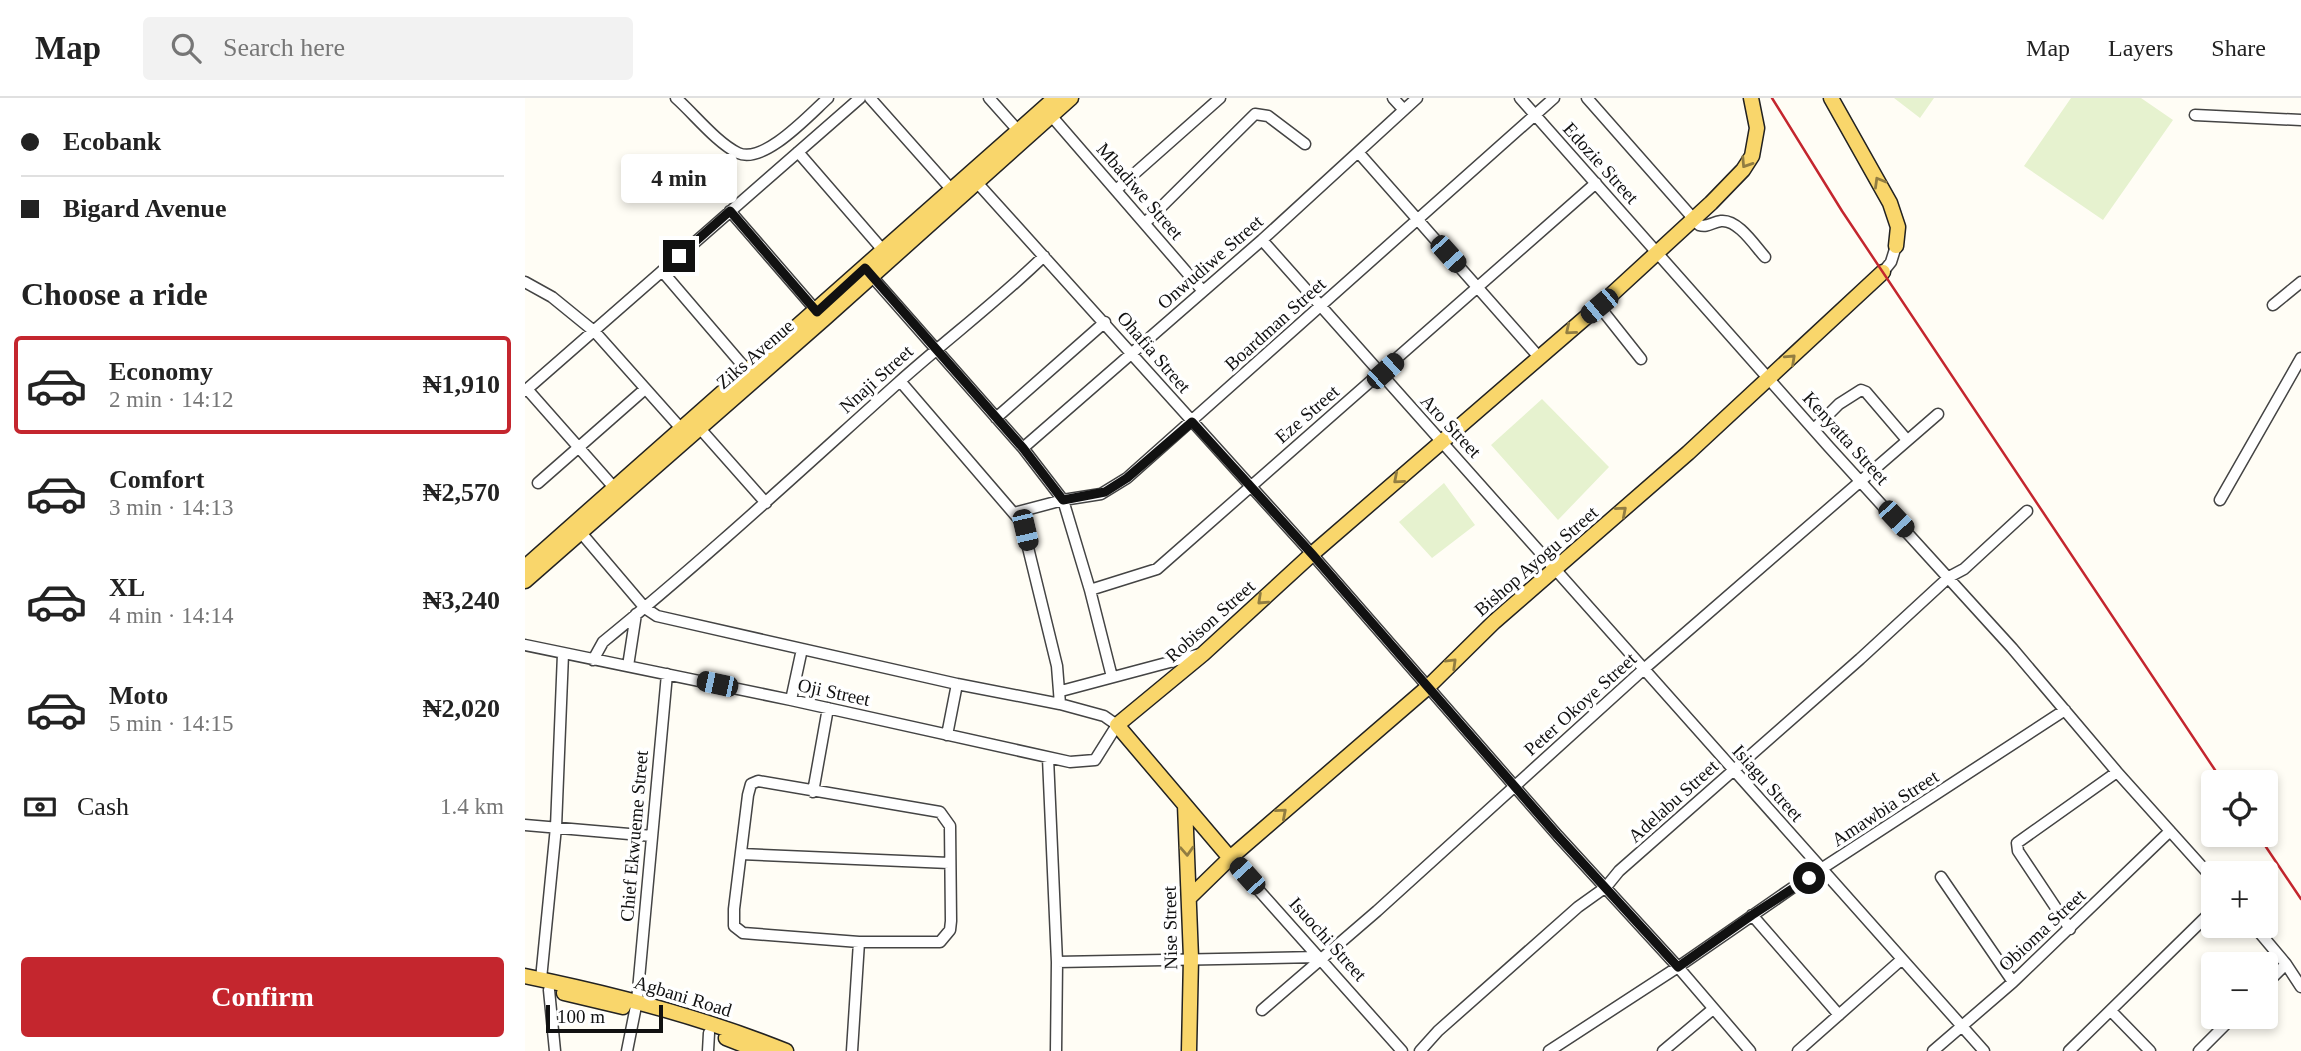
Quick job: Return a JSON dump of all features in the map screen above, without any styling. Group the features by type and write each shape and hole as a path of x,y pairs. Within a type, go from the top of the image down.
{"main road":[{"name":"Ziks Avenue","path":"1047,112 1055,98"},
{"name":"Ziks Avenue","path":"526,575 1047,112 1071,98"},
{"name":"Robison Street","path":"1117,725 1203,653 1538,356 1599,306 1743,170 1752,156 1757,128 1751,98"},
{"path":"1831,98 1890,203 1898,227 1895,246"},
{"name":"Ziks Avenue","path":"888,255 951,189 972,178"},
{"name":"Bishop Ayogu Street","path":"1189,897 1230,858 1428,687 1494,622 1769,379 1883,272"},
{"name":"Isuochi Street","path":"1117,725 1230,858"},
{"name":"Nise Street","path":"1185,805 1191,958 1189,1051"},
{"name":"Agbani Road","path":"525,976 545,984 749,1036 786,1051"},
{"name":"Agbani Road","path":"525,985 545,984"},
{"name":"Agbani Road","path":"635,1005 738,1047 759,1051"}],"street":[{"path":"676,98 728,147 745,155 762,152 783,138 828,98"},
{"path":"618,492 526,390 860,98"},
{"path":"870,98 951,189"},
{"path":"989,98 1021,135"},
{"path":"1116,190 1220,98"},
{"path":"1394,98 1404,110"},
{"name":"Onwudiwe Street","path":"1023,448 1262,240 1417,98"},
{"name":"Edozie Street","path":"1520,98 1657,251"},
{"name":"Boardman Street","path":"1014,513 1105,492 1127,478 1419,221 1554,98"},
{"path":"1587,98 1699,225 1706,227 1719,221 1728,221 1765,257"},
{"name":"Mbadiwe Street","path":"1047,112 1202,290"},
{"path":"1145,223 1255,114 1268,116 1305,144"},
{"path":"2195,115 2301,120"},
{"path":"798,152 888,255"},
{"path":"1358,152 1538,356"},
{"name":"Ohafia Street","path":"972,178 1312,554 1750,1051"},
{"name":"Eze Street","path":"1090,590 1157,569 1596,183"},
{"path":"730,211 820,316"},
{"name":"Aro Street","path":"1262,240 1555,570"},
{"name":"Bishop Ayogu Street","path":"1883,272 1891,262 1895,246"},
{"name":"Kenyatta Street","path":"1657,251 1949,577 2201,866"},
{"name":"Nnaji Street","path":"593,660 603,642 766,503 936,349 1044,256"},
{"path":"662,271 751,375"},
{"path":"868,272 1023,448 1063,500 1112,677"},
{"path":"525,282 552,297 595,332 645,389 690,427 766,503"},
{"path":"2273,305 2301,282"},
{"path":"1599,306 1641,359"},
{"path":"996,418 1105,322"},
{"path":"2220,500 2301,358"},
{"path":"900,381 1014,513 1025,530 1057,666 1060,704"},
{"path":"538,483 645,389"},
{"path":"1814,429 1839,404 1861,390 1866,392 1907,440"},
{"name":"Peter Okoye Street","path":"1262,1010 1645,668 1938,414"},
{"name":"Adelabu Street","path":"1420,1051 1439,1031 1570,915 1606,887 1619,871 1949,577 1964,569 2027,512"},
{"path":"577,528 641,611 657,617 957,684 1060,704 1104,716 1117,725"},
{"name":"Isiagu Street","path":"1555,570 1984,1051"},
{"path":"628,666 641,611"},
{"name":"Oji Street","path":"525,645 1070,762 1095,760 1117,725"},
{"path":"791,700 802,649"},
{"path":"555,1051 545,984 556,827 563,653"},
{"path":"1061,691 1203,653"},
{"name":"Chief Ekwueme Street","path":"627,1051 635,1005 667,674"},
{"path":"947,735 957,684"},
{"path":"813,792 828,708"},
{"name":"Amawbia Street","path":"1549,1051 2065,710"},
{"path":"1048,758 1056,962 1056,1051"},
{"path":"2070,929 2016,847 2017,843 2117,772"},
{"path":"758,781 813,792 940,812 950,826 951,921 950,930 940,942 859,942 743,933 734,926 751,784 758,781"},
{"path":"525,825 652,836"},
{"name":"Obioma Street","path":"1933,1051 2013,982 2170,831"},
{"path":"741,854 949,863"},
{"name":"Isuochi Street","path":"1230,858 1402,1051"},
{"path":"1941,877 2013,982"},
{"path":"1752,915 1839,1015"},
{"path":"2069,1051 2112,1012 2201,922"},
{"path":"2265,938 2301,987"},
{"path":"852,1051 859,942"},
{"path":"1056,962 1319,958"},
{"path":"1798,1051 1902,960"},
{"path":"2278,972 2286,964"},
{"path":"1663,1051 1713,1009"},
{"path":"2112,1012 2150,1051"},
{"path":"2199,1051 2221,1029"},
{"path":"708,1051 709,1033"}],"green space":[{"path":"1894,98 1934,98 1920,118"},
{"path":"2071,98 2141,98 2173,120 2103,220 2024,166"},
{"path":"1542,399 1609,467 1558,520 1491,445"},
{"path":"1444,483 1475,525 1432,558 1399,522"}],"railway":[{"path":"1772,98 1842,211 2215,770"},
{"path":"2266,847 2301,899"}],"route":[{"path":"679,256 730,211 817,312 865,268 1023,448 1063,500 1105,492 1127,478 1192,422 1312,554 1557,835 1678,967 1809,878"}]}
